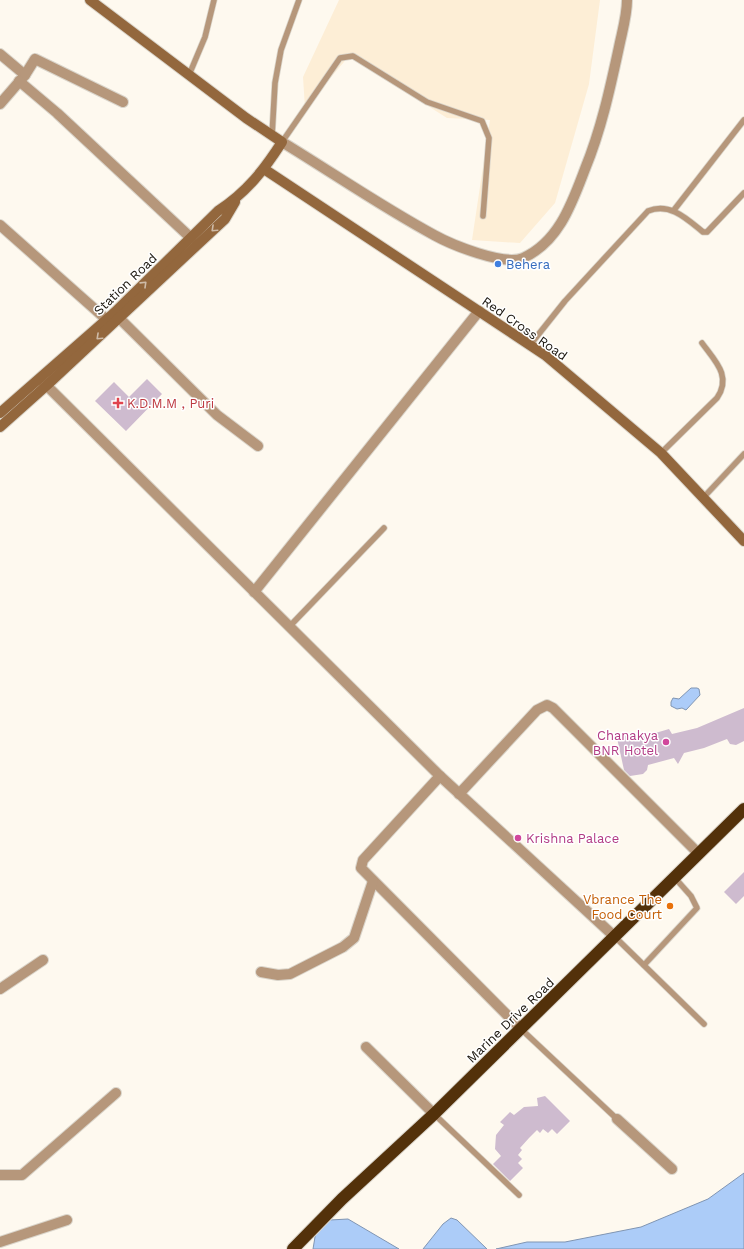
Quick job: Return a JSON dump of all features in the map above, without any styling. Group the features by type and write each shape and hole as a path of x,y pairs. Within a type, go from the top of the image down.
{"highway":[{"name":"Marine Drive Road","path":"293,1249 342,1199 434,1114 744,809"}],"main road":[{"path":"90,0 189,75 282,142"},
{"name":"Station Road","path":"0,413 39,378 114,317 218,211 238,198 264,170 282,142"},
{"name":"Red Cross Road","path":"264,170 545,355 662,453 744,541"},
{"path":"0,427 46,386 114,317 225,219 238,198"}],"street":[{"path":"282,142 435,236 484,256 502,259 521,258 542,247 558,229 577,192 598,136 617,58 627,0"},
{"path":"0,54 57,112 191,238"},
{"path":"0,104 22,78 35,59 123,102"},
{"path":"0,225 114,317 217,415 258,446"},
{"path":"254,592 479,311"},
{"path":"39,378 440,776 615,937"},
{"path":"459,794 537,710 547,705 554,708 699,854"},
{"path":"440,776 363,860 361,868 520,1029"},
{"path":"262,972 278,975 290,974 344,947 354,938 373,881"},
{"path":"0,988 44,960"},
{"path":"366,1047 434,1114"},
{"path":"0,1175 22,1175 116,1093"},
{"path":"617,1119 672,1169"},
{"path":"0,1242 67,1220"}],"lane":[{"path":"189,75 205,37 214,0"},
{"path":"272,136 275,83 281,50 299,0"},
{"path":"282,142 340,58 352,56 427,102 482,121 490,138 483,216"},
{"path":"674,210 744,120"},
{"path":"530,345 565,301 643,216 655,208 674,210 703,232 707,232 744,193"},
{"path":"662,453 717,398 723,390 725,381 719,367 702,343"},
{"path":"703,498 744,454"},
{"path":"290,627 384,528"},
{"path":"644,965 698,908 691,896 675,878"},
{"path":"615,937 704,1024"},
{"path":"520,1029 617,1119"},
{"path":"434,1114 519,1195"}],"shaded area":[{"path":"339,0 600,0 589,84 555,203 520,243 472,240 490,120 447,118 349,56 305,108 303,77"}],"water":[{"path":"691,688 699,689 700,695 686,710 682,708 677,709 671,706 673,698 679,699"},
{"path":"744,1173 744,1249 496,1249 527,1242 565,1242 641,1227 708,1199"},
{"path":"451,1218 457,1220 487,1249 423,1249 443,1224"},
{"path":"348,1219 399,1249 313,1249 316,1231 330,1220"}],"building":[{"path":"147,379 162,394 126,431 95,401 114,382 129,397"},
{"name":"Chanakya BNR Hotel","path":"744,708 744,741 736,745 730,744 727,739 704,748 684,753 678,764 674,758 648,765 647,770 643,774 630,776 624,770 617,738 635,733 635,739 669,729 672,734 697,728"},
{"path":"744,872 744,896 736,904 724,892"},
{"path":"545,1096 570,1121 557,1134 552,1129 548,1133 543,1129 540,1133 537,1130 529,1138 520,1148 522,1150 518,1155 522,1159 518,1163 523,1168 510,1181 493,1164 501,1156 495,1149 496,1135 504,1125 500,1122 510,1112 514,1115 524,1107 538,1106 537,1098"}],"place":[{"name":"Behera","path":"498,264"},
{"name":"K.D.M.M , Puri","path":"118,403"},
{"name":"Chanakya BNR Hotel","path":"666,742"},
{"name":"Krishna Palace","path":"518,838"},
{"name":"Vbrance The Food Court","path":"670,906"}]}
